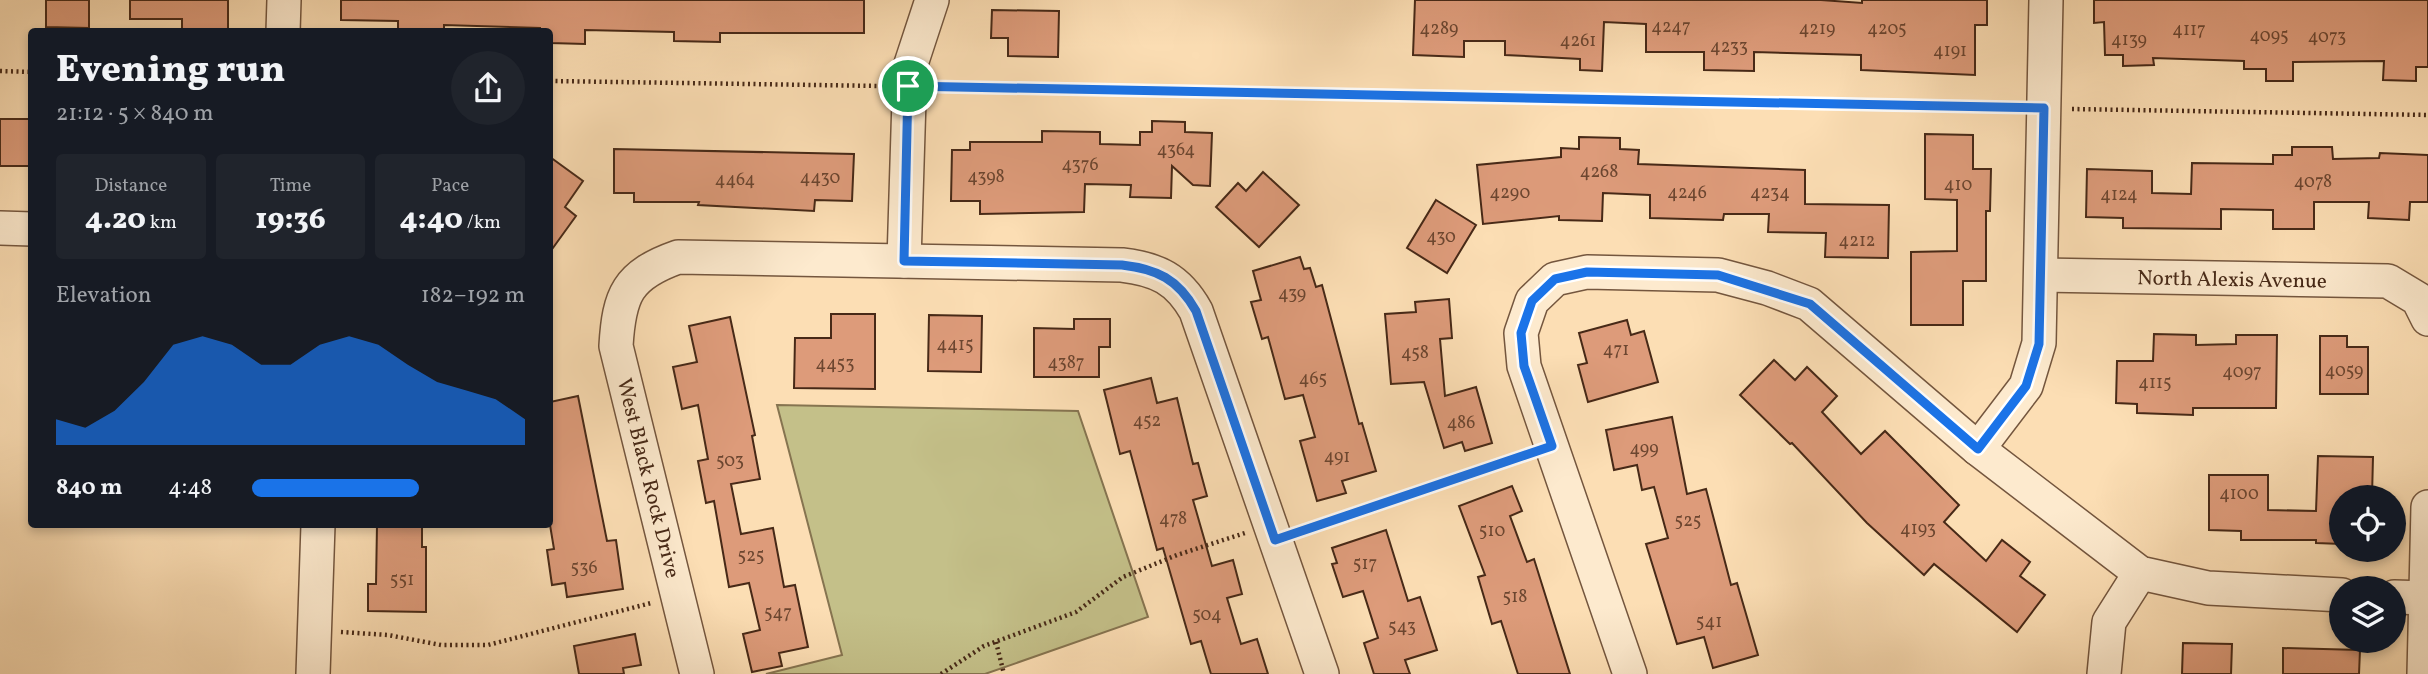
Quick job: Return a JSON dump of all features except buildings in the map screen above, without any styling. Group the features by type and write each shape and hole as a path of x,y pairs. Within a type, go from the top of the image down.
{"street":[{"path":"283,28 284,0"},
{"path":"932,0 910,67 904,261 1122,265 1149,268 1173,280 1196,311 1322,674"},
{"path":"1978,449 2026,386 2039,344 2046,0"},
{"path":"0,228 28,229"},
{"name":"West Black Rock Drive","path":"697,674 617,346 618,311 632,284 654,266 678,257 904,261"},
{"path":"1630,674 1524,366 1521,333 1532,301 1555,279 1587,272 1718,275 1767,288 1810,304 1978,449 2140,573 2208,589 2329,594"},
{"name":"North Alexis Avenue","path":"2041,275 2388,281 2423,309"},
{"path":"2424,674 2428,507"},
{"path":"313,674 318,528"},
{"path":"2104,674 2109,622 2140,573"},
{"path":"2406,597 2427,598"}],"path":[{"path":"0,71 28,72"},
{"path":"553,82 908,86 2428,115"},
{"path":"941,674 967,655 1076,612 1114,583 1146,567 1273,532 1552,446"},
{"path":"316,631 379,634 441,645 488,645 678,596"},
{"path":"996,642 1004,674"}],"shaded area":[{"path":"777,405 1078,411 1148,617 985,674 766,674 842,655"}],"route":[{"path":"908,86 2044,108 2039,344 2026,386 1978,449 1810,304 1767,288 1718,275 1587,272 1555,279 1532,301 1521,333 1524,366 1552,446 1275,540 1196,311 1173,280 1149,268 1122,265 904,261 908,86"}]}
